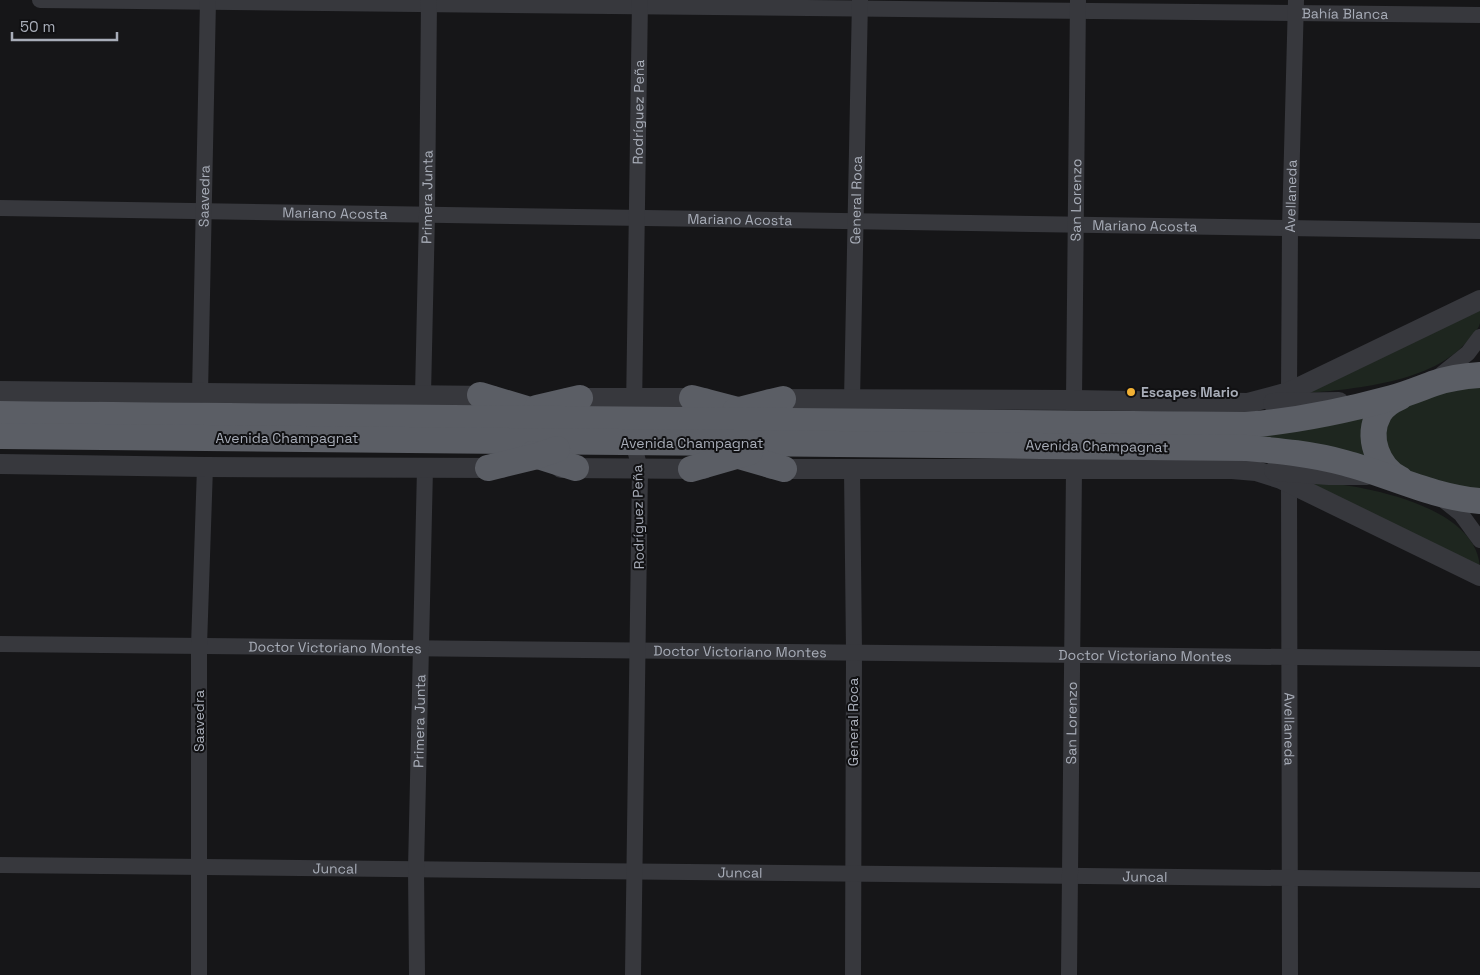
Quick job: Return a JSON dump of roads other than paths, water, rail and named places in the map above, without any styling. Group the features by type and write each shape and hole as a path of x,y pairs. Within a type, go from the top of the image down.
{"highway":[{"name":"Avenida Champagnat","path":"0,414 1246,425 1305,418 1400,395 1436,383 1480,375"},
{"path":"1400,395 1383,408 1375,424 1374,435 1377,452 1383,464 1397,477 1422,489"},
{"path":"487,418 530,410 578,420"},
{"path":"693,420 740,410 784,421"},
{"name":"Avenida Champagnat","path":"0,436 487,418"},
{"path":"487,418 537,456 576,468"},
{"path":"488,468 537,456 578,420"},
{"path":"693,420 737,456 784,469"},
{"name":"Avenida Champagnat","path":"784,421 1282,451 1344,463 1450,497 1480,501"},
{"path":"691,469 737,456 784,421"}],"street":[{"name":"Bahía Blanca","path":"40,0 1296,6 1480,15"},
{"name":"Saavedra","path":"200,394 208,1"},
{"name":"Primera Junta","path":"423,395 429,2"},
{"name":"Rodríguez Peña","path":"633,975 640,469 634,420 640,3"},
{"name":"General Roca","path":"852,400 860,4"},
{"name":"San Lorenzo","path":"1074,400 1078,5"},
{"name":"Avellaneda","path":"1289,392 1290,227 1296,6"},
{"name":"Mariano Acosta","path":"0,208 1480,231"},
{"name":"Avenida Champagnat","path":"1248,403 1289,392 1480,300"},
{"path":"1400,395 1445,373 1468,353 1480,337"},
{"name":"Avenida Champagnat","path":"0,391 423,395 487,418"},
{"name":"Avenida Champagnat","path":"693,420 784,421 852,400 1074,400 1248,403 1400,395"},
{"name":"Avenida Champagnat","path":"0,464 640,469 1244,469 1329,475 1382,475"},
{"name":"Saavedra","path":"199,975 199,646 205,467"},
{"name":"Primera Junta","path":"417,975 416,869 425,468"},
{"name":"General Roca","path":"852,469 854,652 853,975"},
{"name":"San Lorenzo","path":"1069,975 1074,469"},
{"name":"Avenida Champagnat","path":"1244,469 1275,476 1480,576"},
{"name":"Avellaneda","path":"1289,483 1290,975"},
{"path":"1422,489 1444,500 1457,510 1480,540"},
{"name":"Doctor Victoriano Montes","path":"0,644 1480,659"},
{"name":"Juncal","path":"0,865 1480,880"}],"place":[{"name":"Escapes Mario","path":"1131,392"}]}
